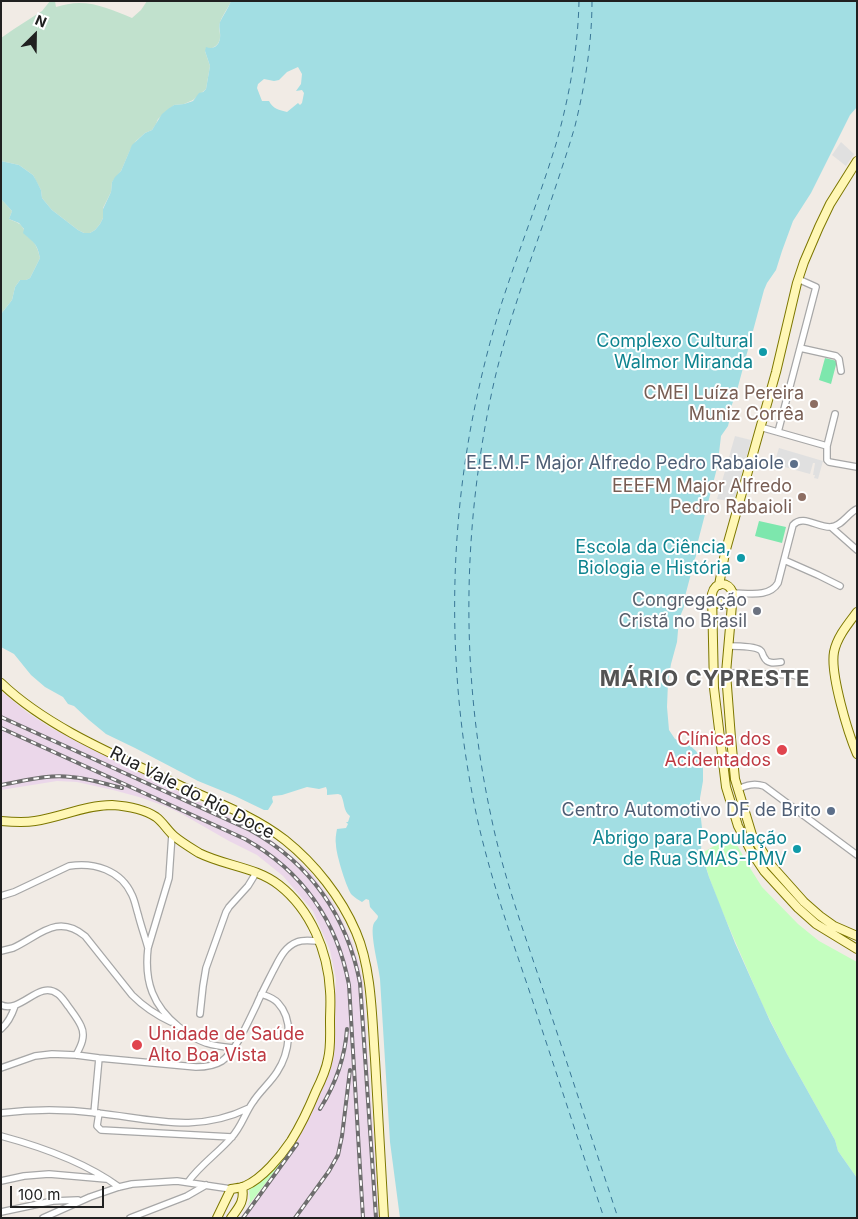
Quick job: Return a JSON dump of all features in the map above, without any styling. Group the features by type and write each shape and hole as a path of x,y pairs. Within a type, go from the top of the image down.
{"street":[{"path":"719,585 725,553 776,372 798,279 822,219 857,161"},
{"path":"778,432 816,287 798,279"},
{"path":"800,348 836,356 839,359 841,371"},
{"path":"835,414 827,460 857,467"},
{"path":"760,427 828,446"},
{"path":"831,527 843,521 853,510 857,509"},
{"path":"732,596 766,593 776,588 793,525 796,522 803,520 831,527 857,550"},
{"path":"784,560 840,586"},
{"path":"857,936 832,930 816,924 798,908 764,871 738,826 726,787 714,688 712,597 713,590 719,585 728,586 731,589 732,596 726,673 731,738 735,780 752,835 771,865 804,902 832,930 857,949"},
{"path":"712,597 722,605 728,603 732,596"},
{"path":"857,612 838,641 834,657 840,702 857,754"},
{"path":"728,646 759,649 768,662 781,662"},
{"path":"726,673 794,675 801,677"},
{"name":"Rua Vale do Rio Doce","path":"1,683 32,708 72,733 273,831 298,851 322,878 341,904 356,932 364,955 371,1003 384,1218"},
{"path":"721,739 731,738"},
{"path":"738,789 750,784 764,786 857,856"},
{"path":"1,821 34,822 86,808 112,805 129,807 151,814 172,834 200,853 270,879 298,903 319,942 327,966 330,990 329,1052 326,1067 309,1106 288,1146 261,1175 242,1187 231,1189 188,1182 161,1181 132,1184 81,1200 43,1218"},
{"path":"172,834 169,878 148,948 147,966 152,992 159,1007 175,1024 188,1034 205,1043 233,1048"},
{"path":"1,896 14,892 69,866 79,864 97,866 120,878 126,885 132,895 148,948"},
{"path":"200,1014 206,968 223,919 229,907 248,886 256,873"},
{"path":"1,952 13,948 52,927 65,926 72,928 92,944 140,1003 157,1015 175,1024"},
{"path":"1,1068 44,1054 76,1055 203,1067 210,1066 223,1060 242,1036 285,951 298,941 319,942"},
{"path":"1,1005 6,1007 15,1006 39,992 52,991 56,993 78,1019 83,1031 82,1043 76,1055"},
{"path":"188,1182 232,1137 249,1108 283,1062 287,1044 287,1021 285,1014 278,1002 262,994"},
{"path":"1,1029 6,1025 15,1006"},
{"path":"99,1058 96,1113 98,1126 101,1130 232,1137"},
{"path":"1,1113 49,1110 96,1113 188,1124 226,1118 249,1108"},
{"path":"1,1136 48,1151 89,1169 119,1187"},
{"path":"1,1181 24,1176 50,1174 108,1179"},
{"path":"130,1218 187,1196 206,1185"},
{"path":"231,1218 243,1200 242,1187"},
{"path":"217,1218 231,1189"},
{"path":"1,1212 53,1201 81,1200"}],"shaded area":[{"path":"841,142 854,154 846,166 832,155"},
{"path":"735,436 751,440 734,502 717,499"},
{"name":"E.E.M.F Major Alfredo Pedro Rabaiole","path":"779,448 823,461 818,479 814,478 815,475 813,475 815,463 813,463 810,474 774,464"},
{"path":"1,691 28,713 51,728 251,827 269,838 310,872 329,897 352,942 363,983 379,1218 240,1218 292,1149 331,1054 336,979 330,950 313,911 283,876 257,855 165,806 139,797 77,782 57,781 1,790"}],"green space":[{"path":"50,1 55,1 56,7 76,3 93,4 132,18 147,1 231,1 219,25 220,38 218,44 205,51 210,66 206,89 193,100 184,104 174,105 158,119 152,130 136,141 121,171 112,182 111,192 103,208 103,218 100,224 90,233 78,230 52,210 42,198 41,190 33,175 19,165 1,161 1,38 42,11"},
{"path":"1,199 12,211 9,219 19,223 36,246 40,258 30,278 20,280 15,287 12,300 1,314"},
{"path":"825,358 837,361 831,384 819,380"},
{"path":"759,521 786,527 782,543 755,536"},
{"path":"732,836 762,887 798,924 819,941 857,962 857,1178 838,1151 835,1140 787,1054 763,1006 709,877 702,853"},
{"path":"292,1149 248,1206 250,1201 249,1189 271,1170"}],"water":[{"path":"231,1 857,1 857,107 850,115 811,193 793,221 776,270 764,290 736,394 729,412 728,426 721,436 716,472 696,549 684,607 679,619 677,642 668,682 667,707 669,730 675,739 688,744 696,751 703,762 703,781 700,798 701,852 709,877 735,943 770,1021 835,1140 838,1151 857,1178 857,1218 400,1218 390,1142 380,979 373,934 374,923 378,916 370,907 369,900 366,899 362,902 352,895 342,872 336,850 336,835 337,829 346,828 348,824 346,822 348,822 350,816 345,809 341,795 327,795 326,787 319,789 307,787 273,796 273,802 268,810 264,810 198,781 106,734 74,706 68,704 63,697 45,687 31,675 14,654 1,647 1,314 12,300 15,287 20,280 30,278 40,258 38,249 23,233 24,229 19,223 9,219 12,211 1,199 1,161 19,165 33,175 41,190 42,198 52,210 78,230 90,233 95,230 103,218 103,209 111,192 112,182 121,171 132,145 145,133 152,130 162,114 168,109 174,105 193,101 199,93 206,89 210,66 205,51 206,47 213,48 217,45 220,36 220,22","holes":["298,67 302,74 301,84 296,91 302,90 304,93 300,105 298,103 287,112 274,107 269,101 262,101 257,88 258,84 264,79 279,80 287,72"]}],"ferry route":[{"path":"579,1 575,55 561,127 498,314 478,390 464,471 458,521 455,571 455,622 461,723 468,773 483,843 508,927 604,1218"},
{"path":"592,1 587,64 575,126 509,326 496,372 481,448 470,553 470,659 481,764 496,838 514,903 618,1218"}],"railway":[{"path":"1,717 250,830 291,858 323,894 346,935 360,983 376,1218"},
{"path":"1,728 245,839 284,866 314,900 336,940 349,985 363,1218"},
{"path":"1,785 36,778 62,776 122,788"},
{"path":"320,1109 338,1071 347,1029"},
{"path":"295,1218 329,1171 338,1155 350,1070"},
{"path":"243,1218 297,1144"}],"place":[{"name":"Complexo Cultural Walmor Miranda","path":"763,352"},
{"name":"CMEI Luíza Pereira Muniz Corrêa","path":"814,404"},
{"name":"E.E.M.F Major Alfredo Pedro Rabaiole","path":"794,464"},
{"name":"EEEFM Major Alfredo Pedro Rabaioli","path":"802,497"},
{"name":"Escola da Ciência, Biologia e História","path":"741,558"},
{"name":"Congregação Cristã no Brasil","path":"757,611"},
{"name":"Clínica dos Acidentados","path":"782,750"},
{"name":"Centro Automotivo DF de Brito","path":"831,811"},
{"name":"Abrigo para População de Rua SMAS-PMV","path":"797,849"},
{"name":"Unidade de Saúde Alto Boa Vista","path":"137,1045"}],"district":[{"name":"MÁRIO CYPRESTE","path":"705,679"}]}
